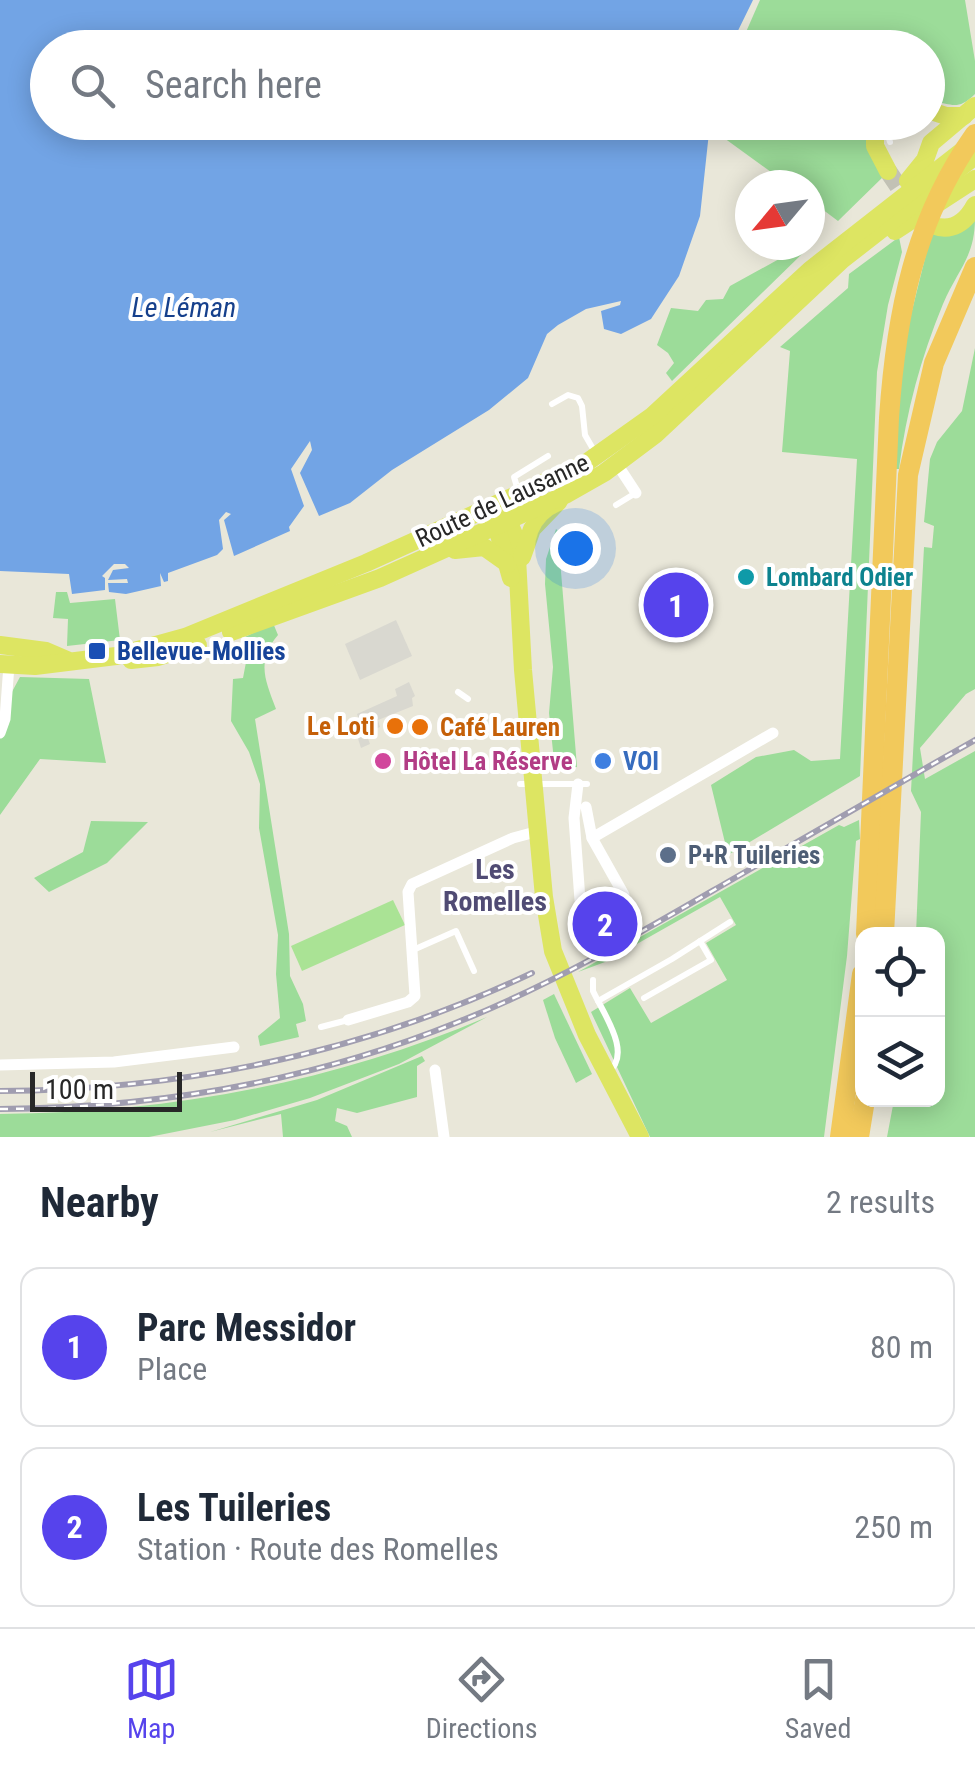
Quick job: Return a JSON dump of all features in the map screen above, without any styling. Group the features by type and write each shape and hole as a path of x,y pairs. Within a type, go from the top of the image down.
{"highway":[{"path":"866,927 890,391 901,308 914,255 971,118"},
{"path":"884,927 904,531 913,445 941,343 975,268"},
{"path":"840,1137 856,1017"},
{"path":"859,1137 864,1107"}],"main road":[{"path":"945,115 971,118"},
{"path":"945,134 971,118"},
{"path":"875,140 888,171"},
{"path":"889,205 922,165 936,140"},
{"name":"Route de Lausanne","path":"116,656 217,626 498,516 567,494 775,301 889,205 975,142"},
{"name":"Route de Lausanne","path":"5,655 46,651 67,660 116,656 142,659 174,653 370,582 428,556 498,516 521,495 607,457 674,418 877,231 975,156"},
{"path":"820,281 975,179"},
{"path":"932,225 954,227 966,219 975,205"},
{"path":"514,567 532,529 567,494"},
{"path":"498,516 514,567 528,784 540,831 553,951 575,1010 640,1137"},
{"path":"428,556 476,546 492,550 514,567"}],"street":[{"path":"607,457 636,493"},
{"path":"0,733 5,655"},
{"path":"592,838 773,733"},
{"path":"583,784 574,818 580,900 582,907 595,913 624,895 592,838 586,807"},
{"path":"348,1020 412,1000 408,892 412,884 513,838 540,831"},
{"path":"2,1062 114,1062 234,1047"},
{"path":"435,1070 444,1137"}],"lane":[{"path":"552,404 570,394 578,398 585,435 607,457"},
{"path":"521,495 514,477 548,456"},
{"path":"616,505 636,493"},
{"path":"458,692 468,699"},
{"path":"528,784 583,784"},
{"path":"598,1001 730,922"},
{"path":"413,950 456,931 474,971"},
{"path":"644,998 711,960 700,940"},
{"path":"592,980 620,1052 618,1064 606,1073"},
{"path":"321,1027 348,1020"}],"green space":[{"path":"760,0 965,0 975,61 975,94 962,104 945,103 945,30 747,30"},
{"path":"727,140 874,140 885,175 838,221 825,211 825,170 768,170"},
{"path":"975,218 969,253 943,304 921,364 899,469 894,469 902,351 932,230"},
{"path":"899,237 902,252 877,372 860,776 728,855 711,785 756,757 794,750 811,761 840,759 857,459 782,452 790,351 780,347 848,288 849,274"},
{"path":"777,260 796,260 672,381 666,373 674,363 657,345 671,308 698,311 706,300 723,299 730,286"},
{"path":"975,348 975,689 966,694 920,748 925,779 975,751 975,1137 887,1137 893,1107 945,1107 945,927 916,927 921,812 911,791 924,547 932,548 934,526 924,522 930,459 937,442 962,411"},
{"path":"556,529 567,539 559,547 577,767 555,770 549,713 553,667 545,584 546,559"},
{"path":"56,592 67,592 70,603 115,599 120,640 67,646 68,619 53,618"},
{"path":"273,623 278,635 267,653 265,671 276,709 255,719 289,934 290,976 306,1021 296,1024 299,1037 260,1046 258,1036 280,1018 278,935 259,828 260,784 249,752 231,721 233,679 243,678 247,657 245,637"},
{"path":"20,677 89,679 106,763 40,759 0,815 0,714"},
{"path":"859,820 860,839 856,841 847,956 824,1137 650,1137 591,1012 630,988 651,1023 727,980 706,943 736,925 720,897 605,962 578,972 839,825 844,827"},
{"path":"91,821 148,822 107,863 49,892 34,878 83,852"},
{"path":"393,900 405,925 302,971 291,946"},
{"path":"554,994 592,1074 576,1083 543,1000"},
{"path":"487,1017 399,1064 310,1098 235,1120 149,1137 0,1137 0,1114 125,1108 248,1090 369,1060"},
{"path":"422,1056 425,1061 417,1066 417,1097 357,1113 337,1108 335,1121 347,1126 352,1137 283,1137 281,1114 210,1132 317,1100"}],"shaded area":[{"path":"396,620 412,656 360,680 345,644"},
{"path":"409,682 415,696 413,706 378,720 380,727 366,733 370,744 361,748 353,723 359,720 357,714 397,696 395,689"}],"water":[{"name":"Le Léman","path":"0,0 753,0 738,30 30,30 30,140 708,140 700,216 679,276 651,319 621,334 604,329 601,311 620,305 621,301 586,309 558,325 547,334 528,378 489,410 392,470 350,503 319,516 300,473 312,450 310,441 291,469 304,506 290,531 234,556 224,520 231,514 226,512 219,520 223,549 217,555 168,573 168,581 164,582 160,573 161,586 126,594 109,592 108,583 128,583 127,579 108,580 113,570 129,568 125,564 114,564 102,576 105,590 72,594 69,574 0,571"}],"tunnel":[{"path":"888,171 913,208"}],"railway":[{"path":"0,1109 175,1097 290,1075 403,1043 529,991 598,956 975,740"},
{"path":"0,1091 138,1083 273,1061 404,1025 532,973"}],"place":[{"name":"Lombard Odier","path":"746,577"},
{"name":"Parc Messidor","path":"676,605"},
{"name":"Bellevue-Mollies","path":"97,651"},
{"name":"Le Loti","path":"395,726"},
{"name":"Café Lauren","path":"420,727"},
{"name":"Hôtel La Réserve","path":"383,761"},
{"name":"VOI","path":"603,761"},
{"name":"P+R Tuileries","path":"668,855"},
{"name":"Les Tuileries","path":"605,924"}],"district":[{"name":"Les Romelles","path":"495,885"}]}
